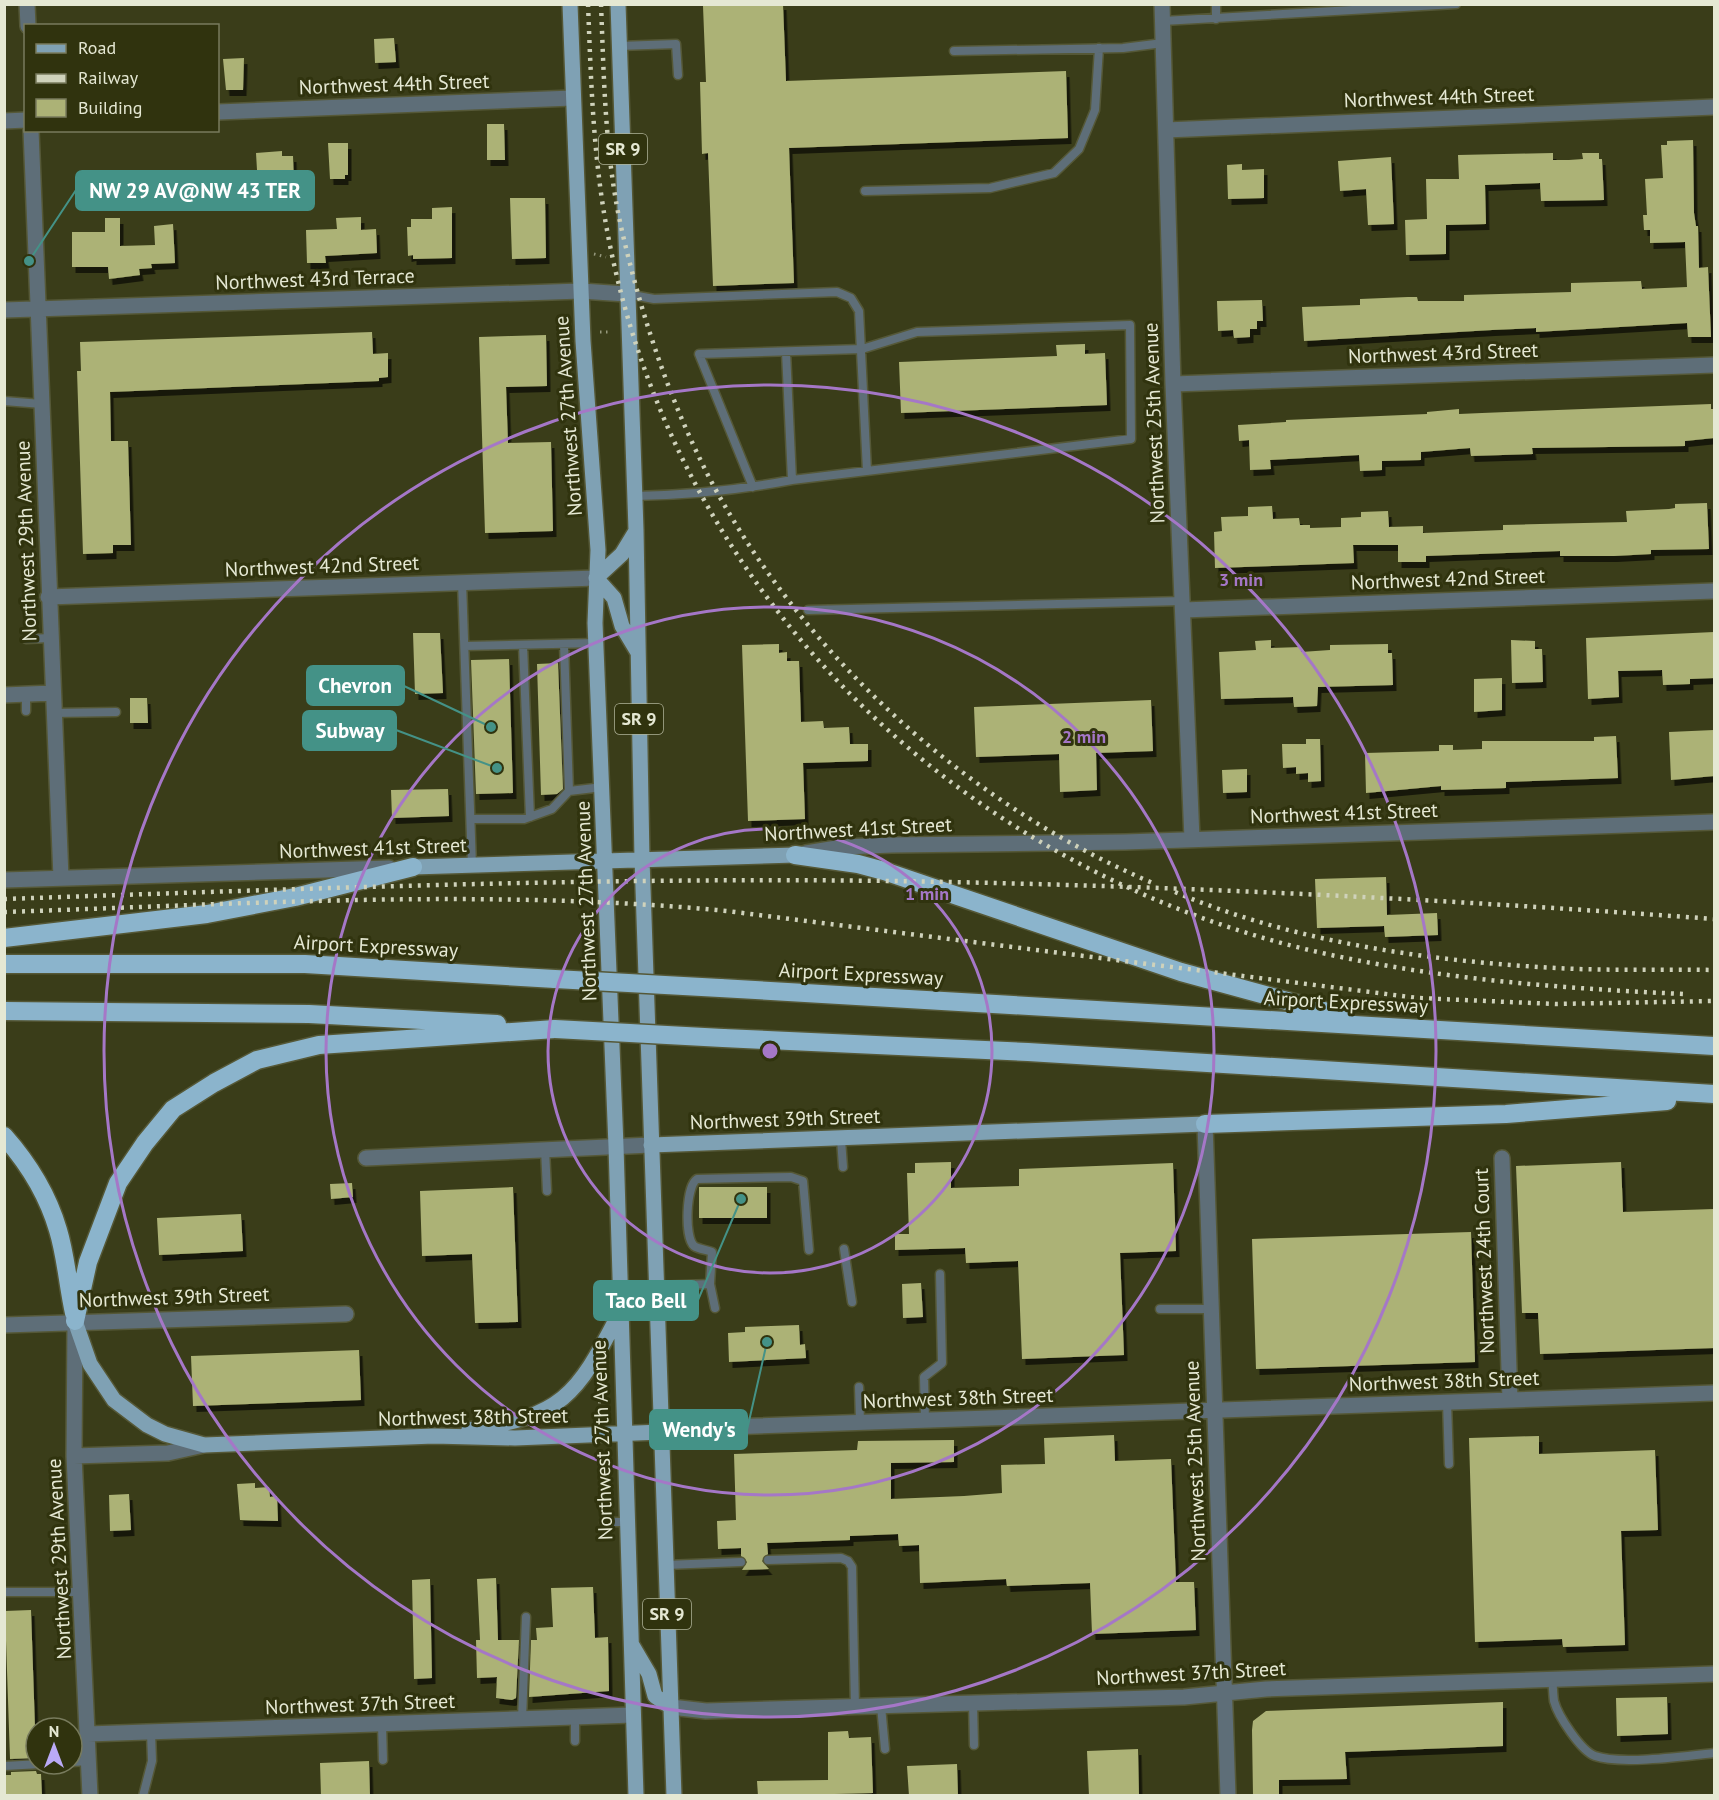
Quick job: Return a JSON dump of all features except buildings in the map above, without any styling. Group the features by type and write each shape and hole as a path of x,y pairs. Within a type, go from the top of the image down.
{"highway":[{"path":"795,855 858,864 884,871 1181,972 1382,1026"},
{"path":"4,938 207,915 295,897 413,867"},
{"name":"Airport Expressway","path":"4,964 305,964 1714,1046"},
{"path":"4,1011 309,1014 723,1038 1028,1052 1714,1096"},
{"path":"75,1321 88,1262 118,1183 145,1143 173,1109 214,1083 257,1060 319,1045 555,1029"},
{"path":"1205,1124 1506,1114 1714,1096"},
{"path":"4,1136 18,1152 42,1190 58,1230 75,1321"}],"main road":[{"name":"Northwest 27th Avenue","path":"570,4 581,291 598,550 596,643 616,1146 623,1434 636,1796"},
{"name":"SR 9","path":"618,4 626,294 636,530 642,860 674,1796"},
{"path":"636,530 622,554 596,578 614,598 622,626 638,651"},
{"name":"Northwest 41st Street","path":"413,867 795,855"},
{"name":"Northwest 39th Street","path":"651,1145 983,1137 1205,1124"},
{"path":"434,1436 509,1424 552,1406 581,1380 620,1313"},
{"name":"Northwest 38th Street","path":"75,1321 96,1376 119,1405 135,1418 165,1434 204,1445 434,1436 515,1438 661,1432"},
{"path":"630,1642 649,1674 655,1696 671,1707"}],"street":[{"path":"27,4 28,24"},
{"name":"Northwest 25th Avenue","path":"1162,4 1173,384 1192,839"},
{"name":"Northwest 44th Street","path":"219,112 573,98"},
{"name":"Northwest 44th Street","path":"1166,130 1714,107"},
{"path":"4,121 24,120"},
{"name":"Northwest 29th Avenue","path":"31,132 61,878"},
{"name":"Northwest 43rd Terrace","path":"4,310 581,291 626,294"},
{"name":"Northwest 43rd Street","path":"1173,384 1714,364"},
{"name":"Northwest 42nd Street","path":"48,597 596,578"},
{"name":"Northwest 42nd Street","path":"1183,605 1714,591"},
{"path":"4,695 53,693"},
{"name":"Northwest 41st Street","path":"795,855 843,847 892,845 1192,839 1714,822"},
{"name":"Northwest 41st Street","path":"4,880 413,867"},
{"name":"Northwest 25th Avenue","path":"1205,1124 1213,1411 1226,1693 1228,1796"},
{"name":"Northwest 39th Street","path":"366,1158 651,1145"},
{"name":"Northwest 24th Court","path":"1502,1158 1510,1400"},
{"name":"Northwest 39th Street","path":"4,1325 346,1314"},
{"name":"Northwest 29th Avenue","path":"75,1321 74,1456 90,1796"},
{"name":"Northwest 38th Street","path":"661,1432 700,1428 860,1422 1714,1393"},
{"name":"Northwest 38th Street","path":"74,1456 168,1453 204,1445"},
{"name":"Northwest 37th Street","path":"671,1707 706,1711 855,1707 1184,1696 1552,1678 1714,1674"},
{"name":"Northwest 37th Street","path":"88,1734 633,1715"}],"lane":[{"path":"1216,4 1216,19"},
{"path":"1162,21 1456,4"},
{"path":"954,51 1099,48 1163,43"},
{"path":"619,46 676,45 678,75"},
{"path":"865,190 990,188 1054,173 1079,149 1095,110 1099,48"},
{"path":"626,294 654,299 837,292 851,298 859,311 867,471"},
{"path":"635,496 722,492 753,488 792,480 1131,439 1130,325 917,332 862,350 699,354 753,488"},
{"path":"786,352 792,480"},
{"path":"4,401 42,404"},
{"path":"462,582 472,866"},
{"path":"808,610 1183,605"},
{"path":"26,639 51,638"},
{"path":"465,646 596,643"},
{"path":"564,644 569,791"},
{"path":"523,645 530,817"},
{"path":"26,694 26,711"},
{"path":"53,713 116,712"},
{"path":"472,819 530,817 552,809 569,791 603,787"},
{"path":"841,1139 843,1167"},
{"path":"545,1149 547,1191"},
{"path":"715,1308 710,1284 712,1252 694,1246 689,1238 688,1192 691,1183 697,1179 791,1177 803,1181 809,1250"},
{"path":"844,1249 852,1302"},
{"path":"925,1420 924,1377 942,1363 940,1274"},
{"path":"656,1286 710,1284"},
{"path":"1160,1309 1211,1309"},
{"path":"859,1387 860,1422"},
{"path":"1447,1402 1449,1464"},
{"path":"604,1522 626,1522"},
{"path":"768,1560 841,1558 852,1566 855,1707"},
{"path":"666,1565 741,1562"},
{"path":"4,1592 82,1592"},
{"path":"522,1719 526,1617"},
{"path":"1552,1678 1554,1702 1559,1712 1579,1743 1594,1756 1614,1759 1714,1754"},
{"path":"973,1703 974,1745"},
{"path":"881,1706 885,1749"},
{"path":"575,1717 575,1740"},
{"path":"382,1725 383,1760"},
{"path":"143,1796 152,1761 151,1732"},
{"path":"84,1761 89,1761"},
{"path":"4,1766 24,1765"}],"path":[{"path":"592,332 610,332"},
{"path":"598,1373 601,1425"}],"railway":[{"path":"588,4 593,117 602,202 607,230 642,362 695,484 765,595 850,694 949,781 1059,853 1180,910 1309,950 1402,968 1495,981 1683,994"},
{"path":"601,4 606,118 612,175 622,231 639,296 670,390 696,451 750,546 794,608 844,666 899,720 958,769 1021,813 1087,852 1155,884"},
{"path":"4,899 558,882 890,881 1302,894 1714,919"},
{"path":"1175,892 1266,924 1314,936 1410,954 1556,968 1714,970"},
{"path":"4,912 366,900 547,900 637,904 727,911 1418,998 1555,1004 1714,1001"}],"place":[{"name":"NW 29 AV@NW 43 TER","path":"29,261"},
{"name":"Chevron","path":"491,727"},
{"name":"Subway","path":"497,768"},
{"name":"Taco Bell","path":"741,1199"},
{"name":"Wendy's","path":"767,1342"}]}
